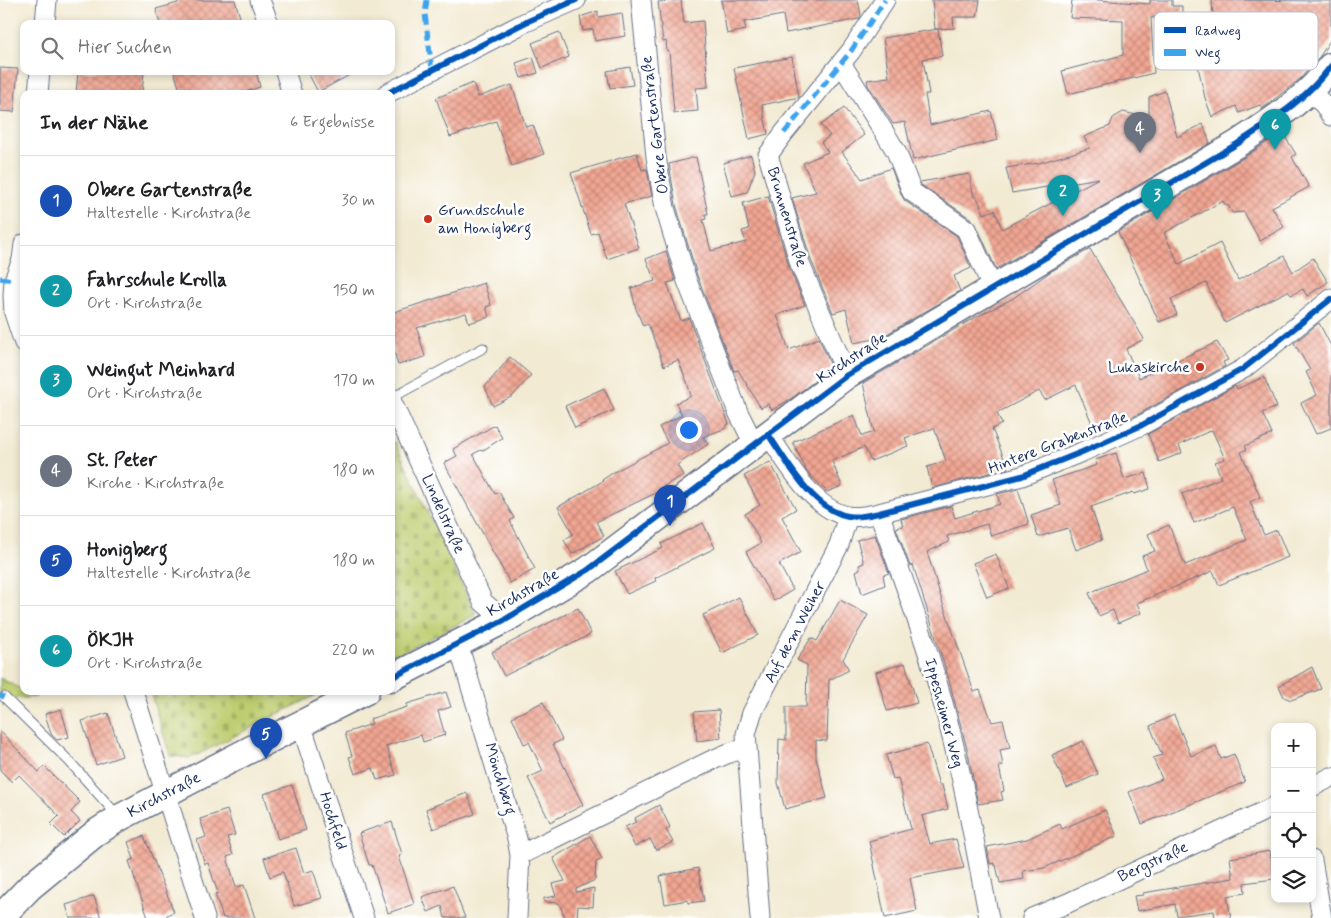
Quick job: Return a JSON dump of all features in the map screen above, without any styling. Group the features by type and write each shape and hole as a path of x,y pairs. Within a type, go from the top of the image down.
{"street":[{"path":"45,20 47,0"},
{"path":"260,0 268,20"},
{"path":"394,90 526,22 576,0"},
{"name":"Obere Gartenstraße","path":"641,0 656,157 665,208 687,281 738,412 761,439"},
{"name":"Brunnenstraße","path":"847,375 800,264 768,155 840,64 885,0"},
{"path":"840,64 896,151 912,192 966,229 993,289"},
{"name":"Kirchstraße","path":"395,676 504,620 588,570 847,375 1237,144 1285,112 1311,91 1331,66"},
{"path":"38,90 40,75"},
{"path":"286,75 291,90"},
{"path":"1311,91 1325,106 1331,116"},
{"path":"19,278 14,313 20,332"},
{"name":"Hintere Grabenstraße","path":"761,439 809,492 829,509 848,516 864,516 879,513 1022,476 1142,425 1244,369 1331,299"},
{"name":"Lindelstraße","path":"395,408 483,602 504,620"},
{"name":"Ippesheimer Weg","path":"879,513 903,577 939,689 955,749 989,918"},
{"name":"Auf dem Weiher","path":"760,918 746,734 752,713 840,545 848,516"},
{"name":"Mönchberg","path":"458,644 497,769 520,855 517,918"},
{"path":"134,695 205,918"},
{"name":"Kirchstraße","path":"0,918 30,887 97,832 119,818 358,695"},
{"name":"Hochfeld","path":"301,724 364,918"},
{"path":"520,855 710,761 728,753 747,748"},
{"path":"1316,785 1331,777"},
{"name":"Bergstraße","path":"1032,918 1271,808"},
{"path":"1316,883 1322,918"}],"lane":[{"name":"Lindelstraße","path":"395,397 484,348"},
{"path":"4,697 69,761 119,818"}],"green space":[{"path":"395,442 476,615 395,656"},
{"path":"0,678 20,689 20,695 32,695 36,697 0,700"},
{"path":"151,695 316,695 191,758 170,756"}],"building":[{"path":"178,0 235,0 241,20 159,20 156,9 178,3"},
{"path":"681,0 684,23 703,21 708,87 696,88 698,111 674,113 669,51 667,51 666,41 663,42 658,2"},
{"path":"721,0 858,0 861,15 859,19 786,33 783,15 744,22 746,30 727,34"},
{"path":"932,0 980,0 977,17 953,17 954,28 935,29"},
{"path":"1072,0 1150,4 1150,0 1172,0 1172,6 1182,6 1182,12 1154,12 1154,18 1151,18 1154,73 1068,94 1062,71 1123,55 1123,20 1070,18"},
{"path":"1212,0 1331,1 1331,39 1318,58 1318,12 1213,12"},
{"path":"598,11 598,17 622,13 625,36 595,41 593,29 583,31 580,17"},
{"path":"938,29 942,56 923,59 929,94 925,94 930,125 991,111 998,140 913,160 905,122 893,124 868,85 867,80 889,77 883,38"},
{"path":"559,32 569,57 542,68 532,43"},
{"path":"533,57 538,73 521,78 516,63"},
{"path":"792,57 799,97 762,105 768,134 749,139 734,68"},
{"path":"630,67 633,85 610,88 607,71"},
{"path":"0,68 18,69 14,112 0,111"},
{"path":"1199,70 1308,70 1300,79 1262,109 1260,105 1239,113 1236,106 1212,117 1205,98"},
{"path":"78,75 144,75 142,90 76,90"},
{"path":"175,75 257,75 260,87 251,90 180,90"},
{"path":"309,75 350,75 322,90 317,90"},
{"path":"473,83 478,97 512,85 526,127 533,125 544,154 512,166 496,121 450,137 436,98"},
{"path":"1165,91 1177,137 1203,124 1210,143 996,269 973,220 921,185 920,182 969,174 974,197 977,197 984,214 995,210 1002,229 1099,178 1012,193 1006,168 1039,163 1090,148 1084,137 1110,126 1113,118 1123,112 1149,118 1149,97"},
{"path":"844,108 864,135 842,152 862,179 891,168 905,201 957,236 971,268 954,276 960,291 880,338 854,343 846,309 833,313 811,260 792,198 816,192 803,163 828,152 821,142 830,136 821,125"},
{"path":"1282,132 1296,154 1292,157 1309,187 1272,207 1284,227 1260,241 1244,212 1232,213 1228,205 1226,206 1223,201 1164,233 1179,264 1220,243 1238,280 1284,256 1293,272 1313,258 1328,282 1307,296 1303,289 1291,295 1288,291 1225,323 1206,283 1171,299 1177,315 1159,322 1118,232 1245,157"},
{"path":"637,153 642,170 647,169 652,196 624,204 639,248 607,259 598,232 591,234 571,173"},
{"path":"751,155 755,171 747,192 732,196 723,163"},
{"path":"696,157 708,214 705,214 706,219 703,220 711,251 746,242 742,231 749,229 743,203 768,196 789,267 805,305 777,315 789,350 819,338 832,368 792,398 772,410 768,404 761,408 738,370 734,371 697,275 676,205 669,164"},
{"path":"1090,249 1144,339 1126,349 1139,378 1217,342 1228,360 1223,362 1225,366 1137,415 1114,425 1112,422 1106,424 1103,421 1093,426 1076,385 1045,400 1039,391 997,413 1002,424 992,429 1008,468 932,488 927,467 946,461 934,428 905,438 908,446 871,461 864,447 832,461 842,486 827,492 806,470 793,442 854,415 862,436 874,432 863,383 972,319 1012,299 1050,272"},
{"path":"666,251 675,281 667,283 681,321 689,318 729,424 725,426 726,428 703,437 708,444 677,465 683,475 659,489 660,491 596,522 604,536 572,554 564,540 573,534 558,507 603,481 614,472 668,443 659,427 682,415 676,403 691,396 678,360 664,366 648,324 643,326 636,309 631,288 655,281 646,259"},
{"path":"484,283 491,305 486,307 489,317 469,323 466,313 417,328 425,357 398,365 395,354 395,312"},
{"path":"1319,323 1331,346 1331,428 1316,434 1301,403 1317,395 1306,372 1310,370 1294,343"},
{"path":"510,357 531,375 513,396 493,406 485,387"},
{"path":"1264,377 1277,407 1262,413 1272,434 1245,446 1247,449 1241,452 1260,497 1250,502 1264,535 1277,530 1288,557 1219,585 1213,571 1137,603 1141,613 1118,623 1113,610 1099,616 1089,593 1147,569 1142,556 1155,551 1148,534 1169,525 1185,565 1247,540 1233,507 1194,523 1182,494 1221,478 1215,462 1225,459 1212,430 1179,445 1182,453 1159,462 1148,434 1235,386 1237,389"},
{"path":"604,388 614,410 575,428 565,406"},
{"path":"495,425 502,438 482,451 473,454 495,494 499,492 514,518 510,521 535,569 510,583 444,463 457,456 453,449"},
{"path":"1116,453 1124,479 1146,473 1150,489 1134,494 1133,492 1091,507 1102,540 1076,550 1068,528 1038,537 1031,515 1061,505 1052,480 1097,465 1095,460"},
{"path":"770,462 796,509 782,517 801,552 779,564 793,590 774,601 746,552 761,543 745,514 760,505 744,476"},
{"path":"1018,489 1029,524 991,536 987,524 947,536 949,542 927,552 974,692 980,690 992,722 1003,720 1010,748 1000,750 1003,766 999,766 1004,791 1001,792 1003,800 978,804 968,753 949,680 913,565 910,566 896,528 903,526 901,519 951,506 955,518 1000,504 997,494"},
{"path":"703,523 715,548 655,578 656,581 627,594 615,571 663,548 661,544"},
{"path":"875,535 889,573 883,575 885,585 862,594 856,571 860,569 859,565 864,563 857,540"},
{"path":"996,554 1009,588 987,597 973,563"},
{"path":"739,597 758,635 722,653 703,615"},
{"path":"840,600 868,615 843,659 849,670 829,680 827,741 816,740 816,758 827,798 785,809 778,783 779,739 786,740 786,707 806,707 807,665 797,660 811,638 817,641"},
{"path":"578,608 591,634 504,676 492,652"},
{"path":"905,663 917,703 887,711 876,672"},
{"path":"1312,667 1321,689 1291,700 1284,697 1279,686"},
{"path":"446,692 451,707 438,711 445,735 423,742 421,735 386,746 396,775 377,780 373,768 355,774 349,757 352,756 345,733 372,724 370,719 407,707 407,704"},
{"path":"543,702 562,740 553,744 583,805 550,822 528,778 543,771 529,742 524,744 512,717"},
{"path":"61,709 69,737 57,740 51,734 45,714"},
{"path":"719,710 721,738 697,741 694,712"},
{"path":"108,713 122,756 96,765 82,721"},
{"path":"1174,715 1191,756 1216,746 1221,759 1234,754 1245,782 1142,824 1129,792 1162,779 1153,758 1162,755 1150,726"},
{"path":"0,731 39,772 44,766 80,802 71,812 80,821 64,837 51,824 59,816 19,775 12,782 0,770"},
{"path":"1083,741 1098,774 1067,788 1052,755"},
{"path":"927,744 939,785 942,785 948,809 922,816 930,844 956,839 964,868 910,878 917,911 885,918 869,841 911,829 898,778 893,779 886,755"},
{"path":"292,785 306,830 278,839 264,794"},
{"path":"467,793 475,814 433,829 426,809"},
{"path":"659,805 670,827 666,830 673,842 656,850 650,839 635,847 625,827 636,822 635,818"},
{"path":"227,810 235,835 227,837 233,855 227,857 236,887 244,885 255,918 223,918 215,894 218,893 208,863 205,864 197,840 206,837 200,819"},
{"path":"1105,810 1117,836 1044,868 1023,871 1024,879 1000,883 996,865 994,863 990,864 987,847 1027,839 1060,824 1062,829"},
{"path":"392,822 402,854 399,856 414,904 388,913 372,865 369,865 359,833"},
{"path":"144,836 174,912 165,918 148,918 129,861 134,859 128,842"},
{"path":"590,836 602,859 596,862 595,880 576,889 576,892 594,888 593,907 578,906 577,918 565,918 559,903 544,902 544,898 556,896 552,884 565,881 553,858"},
{"path":"296,848 304,873 313,870 322,898 294,906 283,872 270,877 264,858"},
{"path":"1270,851 1271,858 1271,879 1244,883 1245,893 1227,896 1231,918 1215,918 1214,911 1177,916 1175,904 1137,911 1134,896 1233,878 1230,858"},
{"path":"698,868 704,901 688,903 688,900 665,904 660,876"},
{"path":"453,886 465,918 445,918 442,906 428,912 422,897"},
{"path":"94,896 101,918 70,918 66,905"}],"marked path":[{"path":"427,0 425,14 432,70"},
{"path":"784,133 851,51 885,0"},
{"path":"0,278 14,280"},
{"path":"0,695 4,697"}],"cycle path":[{"path":"394,90 526,22 576,0"},
{"path":"395,676 504,620 588,570 847,375 1237,144 1299,100 1331,66"},
{"path":"768,434 792,471 823,505 835,512 852,517 879,513 1022,476 1142,425 1243,369 1331,299"}],"place":[{"name":"ÖKJH","path":"1275,150"},
{"name":"St. Peter","path":"1140,153"},
{"name":"Fahrschule Krolla","path":"1063,216"},
{"name":"Grundschule am Honigberg","path":"428,219"},
{"name":"Weingut Meinhard","path":"1157,220"},
{"name":"Lukaskirche","path":"1200,367"},
{"name":"Obere Gartenstraße","path":"670,526"},
{"name":"Honigberg","path":"266,759"}]}
